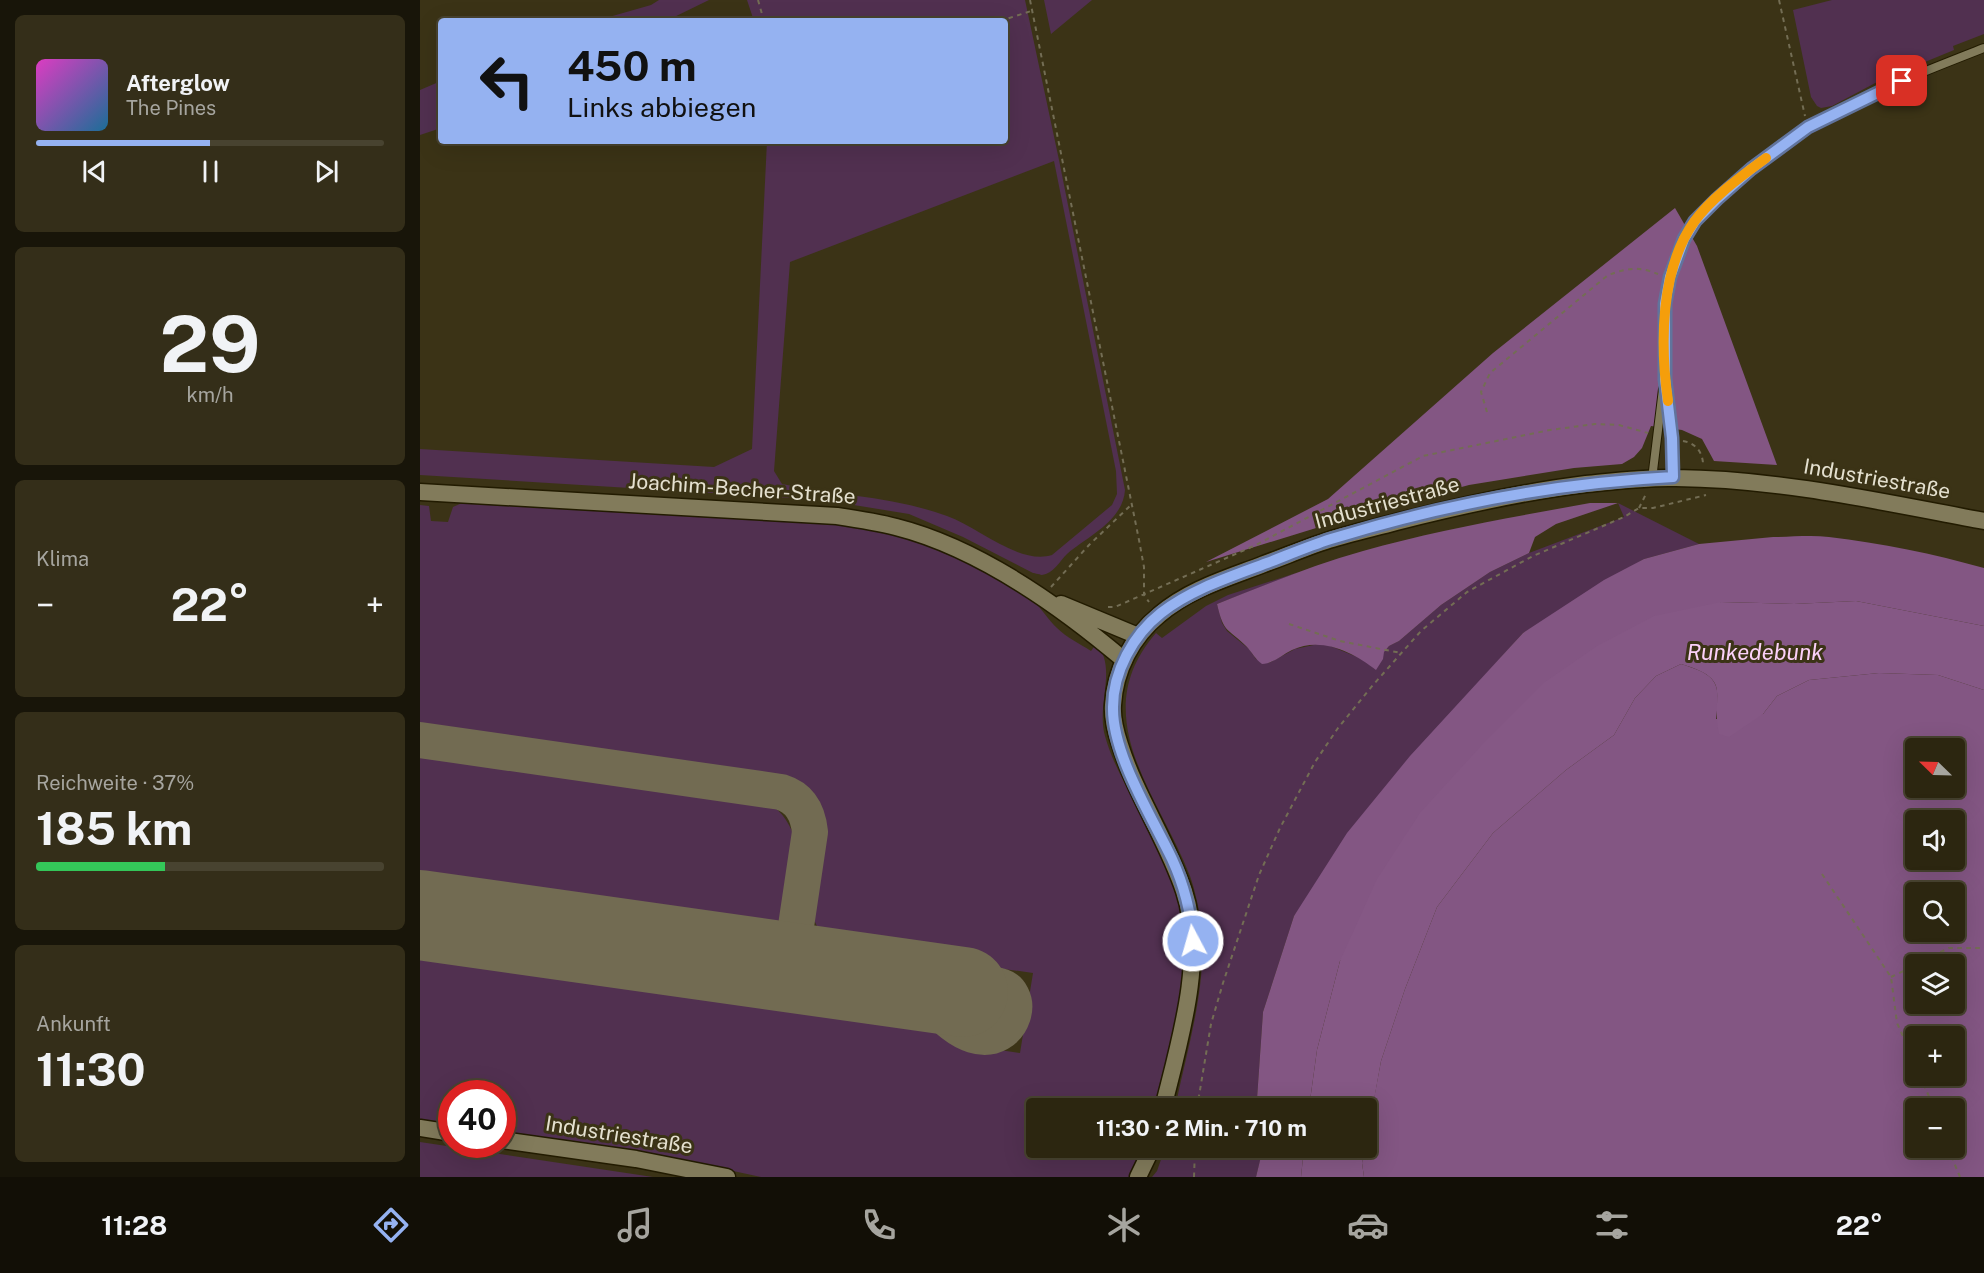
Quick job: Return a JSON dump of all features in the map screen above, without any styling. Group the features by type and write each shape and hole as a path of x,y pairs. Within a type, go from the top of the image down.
{"street":[{"name":"Industriestraße","path":"1165,1098 1193,970 1191,918 1185,893 1173,861 1133,782 1116,733 1113,708 1116,686 1124,660 1138,636 1160,614 1181,599 1208,585 1329,540 1475,502 1534,490 1649,486 1673,477 1701,487 1775,484 1984,521"},
{"name":"Joachim-Becher-Straße","path":"420,492 837,516 897,527 962,552 1043,597 1124,660"},
{"name":"Joachim-Becher-Straße","path":"1043,597 1092,615 1138,636"},
{"path":"420,1128 438,1131"},
{"name":"Industriestraße","path":"516,1142 636,1159 727,1177"},
{"path":"1138,1177 1147,1158"}],"lane":[{"path":"1673,477 1672,438 1665,379 1665,304 1670,277 1684,239 1695,221 1751,169 1808,127 1883,89 1984,48"},
{"path":"1649,486 1665,379"}],"path":[{"path":"758,0 763,18"},
{"path":"1030,0 1144,567 1144,595"},
{"path":"1779,0 1808,127"},
{"path":"1008,18 1032,10"},
{"path":"1487,412 1481,392 1490,373 1608,275 1628,268 1646,269 1670,277"},
{"path":"1115,607 1256,545 1423,456 1550,430 1595,424 1619,425 1656,435"},
{"path":"1672,438 1690,442 1697,448 1703,459 1701,487 1709,495"},
{"path":"1638,494 1649,486"},
{"path":"1199,1098 1211,1024 1259,875 1309,772 1338,728 1420,631 1467,592 1533,556 1624,517 1639,508 1653,508 1701,487"},
{"path":"1043,597 1089,545 1131,505"},
{"path":"1289,624 1340,641 1401,653"},
{"path":"1822,874 1891,977 1897,1023 1905,1041"},
{"path":"1937,954 1949,948 1984,948"},
{"path":"1891,977 1905,970"},
{"path":"1194,1177 1195,1158"},
{"path":"1952,1158 1960,1177"}],"shaded area":[{"path":"659,0 709,0 672,18 606,18 651,5"},
{"path":"747,0 1025,0 1125,490 1118,511 1103,527 1067,554 1056,567 1042,575 1033,573 963,537 909,514 823,500 420,475 420,449 714,467 752,449 767,144 1008,144 1008,18 753,18","holes":["1054,161 1116,471 1117,494 1112,505 1052,555 1039,557 1012,550 959,521 927,509 886,500 782,484 774,471 790,262"]},
{"path":"1044,0 1092,0 1051,34"},
{"path":"1832,0 1984,0 1984,34 1953,46 1954,50 1879,81 1832,106 1821,108 1811,97 1793,10"},
{"path":"438,82 438,129 420,135 420,90"},
{"path":"1675,208 1697,246 1777,465 1714,461 1702,439 1682,430 1651,426 1642,448 1634,457 1622,464 1574,468 1469,485 1355,516 1206,562 1328,499 1493,353"},
{"path":"462,503 803,521 873,530 921,544 967,563 1033,601 1054,625 1073,640 1091,651 1096,644 1105,664 1103,724 1110,752 1163,854 1180,902 1186,940 1183,991 1159,1098 1026,1098 1026,1158 1139,1158 1129,1177 761,1177 710,1166 516,1134 516,1080 438,1080 438,1123 420,1121 420,947 933,1020 960,1044 1020,1053 1033,973 847,947 821,932 812,911 822,833 817,809 797,789 757,776 420,728 420,505 429,506 431,521 448,522 453,507"},
{"path":"1590,503 1618,503 1556,524 1535,537 1529,553 1490,572 1441,605 1399,641 1389,646 1376,670 1347,652 1325,645 1303,646 1262,664 1227,629 1219,614 1217,604 1344,557 1447,530"},
{"path":"1618,503 1699,544 1644,559 1523,633 1469,693 1294,916 1263,1012 1257,1098 1177,1098 1199,994 1202,971 1201,924 1190,876 1134,755 1127,725 1127,695 1136,664 1156,633 1162,638 1206,606 1228,595 1299,572 1217,604 1222,623 1227,631 1249,649 1256,659 1269,663 1295,649 1323,643 1362,659 1383,652 1441,605 1490,572 1529,553 1624,517"},
{"path":"1773,537 1829,537 1907,550 1984,568 1984,626 1856,601 1794,604 1721,602 1340,961 1317,1050 1310,1098 1257,1098 1263,1012 1294,916 1347,833 1410,756 1523,633 1604,580 1644,559 1699,544"},
{"path":"1681,664 1702,672 1714,682 1718,696 1716,719 1763,714 1777,696 1809,680 1879,673 1938,675 1984,690 1984,1177 1364,1177 1363,1158 1377,1158 1377,1098 1374,1098 1381,1061 1405,989 1437,907 1493,833 1566,770 1614,735 1635,698 1656,676"},
{"path":"420,752 752,799 769,804 786,820 794,836 796,847 796,861 787,904 778,921 771,927 763,932 752,933 420,885"},
{"path":"420,1142 438,1145 438,1158 516,1156 653,1177 420,1177"},
{"path":"1162,1158 1261,1158 1256,1177 1152,1177"},
{"path":"1261,1158 1303,1158 1301,1177 1256,1177"}],"water":[{"name":"Runkedebunk","path":"1856,601 1984,626 1984,690 1938,675 1879,673 1809,680 1777,696 1763,714 1729,737 1719,734 1717,690 1714,682 1708,676 1681,664 1656,676 1635,698 1614,735 1566,770 1493,833 1437,907 1405,989 1381,1061 1374,1098 1310,1098 1317,1050 1340,961 1377,879 1420,813 1481,746 1545,682 1597,646 1654,616 1721,602 1794,604"},
{"path":"1303,1158 1363,1158 1364,1177 1301,1177"}],"taxiway":[{"path":"420,740 781,792 793,798 802,807 810,832 795,933 786,947 777,955 765,960 750,962"},
{"path":"795,933 799,946 813,966 825,973 868,979"},
{"path":"907,985 924,997 955,1026 973,1035 987,1037 999,1033 1008,1026 1013,1016 1014,1006 1012,996 1005,989 990,985 963,992"}],"runway":[{"path":"420,915 963,992"}],"slow traffic":[{"path":"1668,401 1665,379 1665,304 1676,256 1695,221 1717,199 1766,158"}],"route":[{"path":"1193,941 1191,918 1185,893 1173,861 1133,782 1116,733 1113,708 1116,686 1124,660 1147,625 1181,599 1208,585 1329,540 1475,502 1534,490 1673,477 1672,438 1665,379 1665,304 1676,256 1684,239 1695,221 1717,199 1751,169 1808,127 1902,81"}]}
